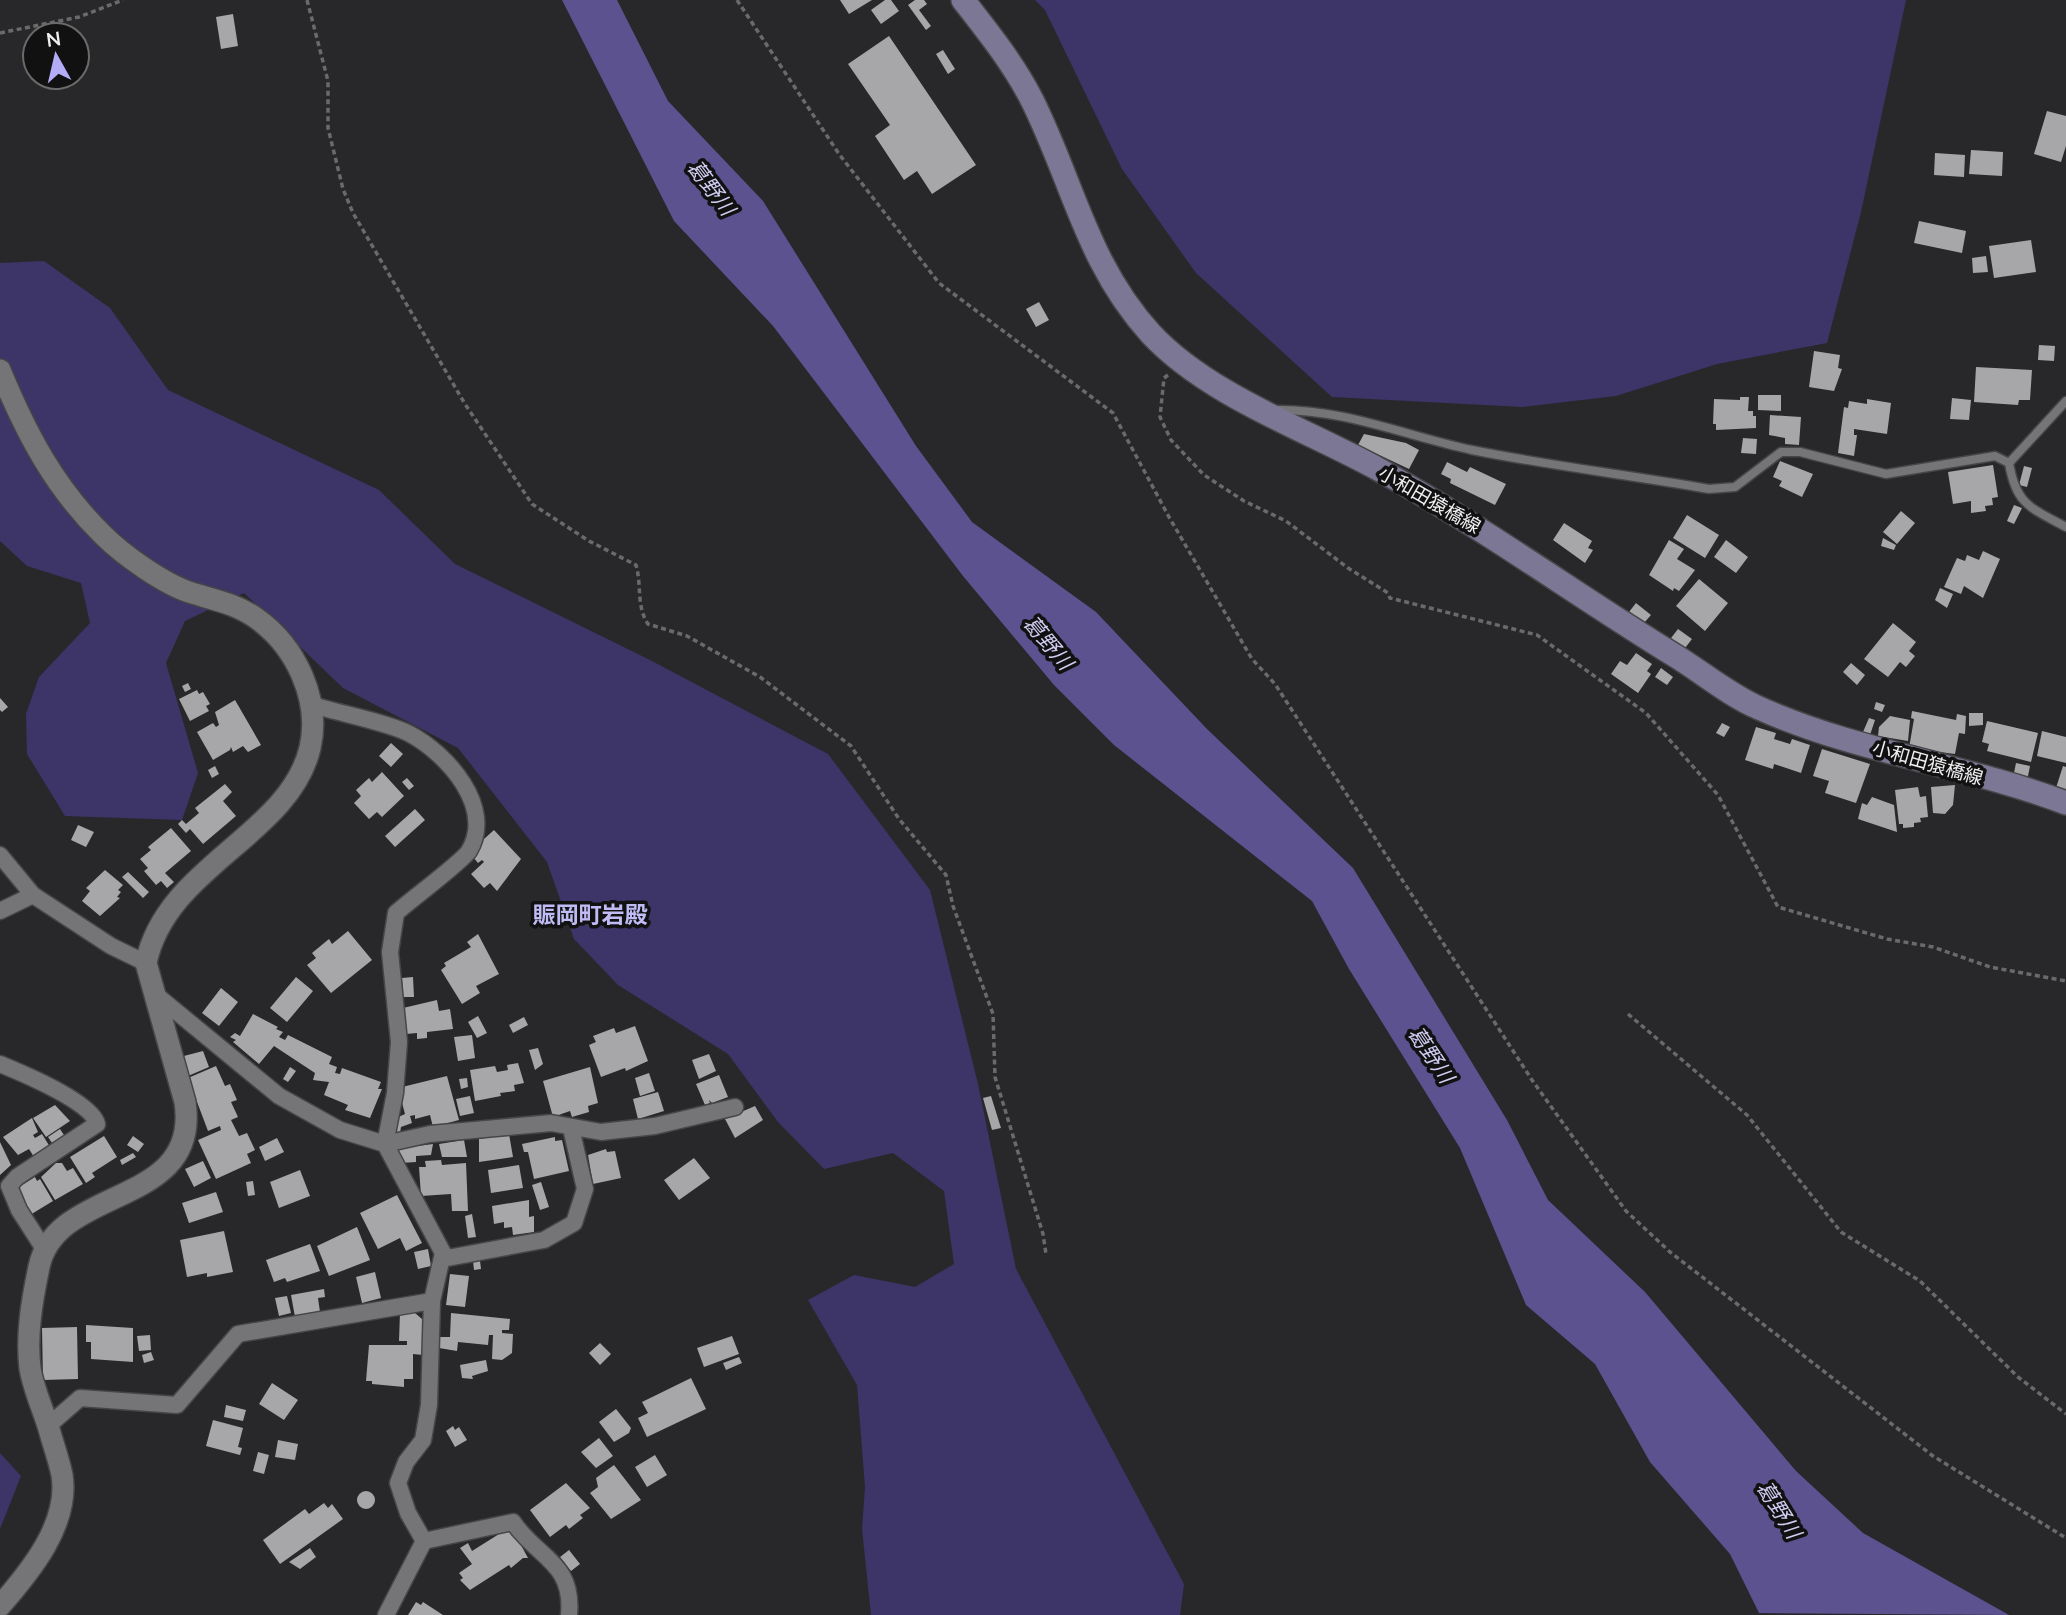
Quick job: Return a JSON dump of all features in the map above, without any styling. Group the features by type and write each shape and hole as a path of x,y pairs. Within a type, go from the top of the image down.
{"main road":[{"name":"小和田猿橋線","path":"963,0 1009,59 1032,100 1103,269 1124,302 1154,337 1182,362 1265,411 1377,469 1494,537 1597,608 1756,707 1818,730 2066,803"}],"street":[{"path":"0,370 40,458 104,535 141,565 189,593 224,601 257,619 286,649 303,677 313,705 309,751 289,795 180,896 158,926 146,963 185,1102 188,1124 183,1147 143,1185 61,1227 44,1249 28,1330 30,1370 63,1478 49,1542 34,1568 0,1606"},
{"path":"313,705 410,733 449,765 468,788 476,824 468,851 396,913 390,952 399,1042 395,1093 384,1144 443,1253 432,1301 429,1405 423,1440 406,1462 398,1483 408,1513 424,1541"},
{"path":"0,855 33,895 111,946 146,963"},
{"path":"0,911 33,895"},
{"path":"155,993 279,1096 340,1130 384,1144 430,1134 551,1123 601,1132 655,1126 734,1107"},
{"path":"0,1063 83,1105 95,1117 97,1124 17,1177 9,1186 19,1210 44,1249"},
{"path":"442,1259 544,1240 574,1223 585,1189 572,1128"},
{"path":"48,1426 80,1398 177,1405 238,1334 432,1301"},
{"path":"424,1541 513,1521 521,1534 556,1563 564,1574 569,1615"},
{"path":"386,1615 424,1541"}],"lane":[{"path":"2066,401 2039,426 2009,463 2013,489 2019,497 2066,527"},
{"path":"1265,411 1317,412 1367,422 1475,451 1709,489 1735,487 1781,452 1800,452 1886,474 1995,456 2009,463"}],"path":[{"path":"0,33 79,17 123,0"},
{"path":"307,0 328,82 328,128 343,189 353,213 465,404 532,505 589,541 636,565 640,581 639,611 648,624 687,636 760,677 851,746 900,819 946,875 953,905 993,1014 995,1077 1044,1234 1046,1254"},
{"path":"737,0 839,154 939,283 1113,413 1168,517 1252,659 1275,684 1532,1080 1626,1211 1670,1252 1933,1456 2066,1538"},
{"path":"1182,362 1164,378 1160,417 1171,439 1204,475 1244,501 1286,521 1348,568 1388,593 1391,598 1537,635 1625,696 1672,739 1718,795 1778,907 1887,939 1933,947 1990,967 2066,981"},
{"path":"1628,1014 1747,1115 1841,1232 1920,1281 2018,1377 2066,1415"}],"shaded area":[{"path":"1035,0 1906,0 1861,212 1827,343 1717,364 1616,396 1522,407 1332,397 1196,273 1122,169 1045,10"},
{"path":"44,261 110,308 168,390 379,490 455,564 650,660 828,754 930,890 978,1084 1016,1269 1184,1584 1180,1615 871,1615 862,1529 865,1487 857,1385 808,1300 854,1275 915,1287 954,1264 944,1191 893,1153 824,1169 778,1122 728,1054 618,985 574,939 547,862 458,748 343,688 244,593 185,621 166,663 198,773 182,820 65,816 27,754 26,714 39,677 90,623 81,583 27,566 0,541 0,263"},
{"path":"0,1453 21,1476 0,1529"}],"water":[{"name":"葛野川","path":"562,0 617,0 668,101 763,201 916,446 972,522 1096,612 1207,729 1353,868 1507,1120 1548,1200 1645,1292 1796,1471 1863,1533 2009,1615 1759,1613 1730,1554 1650,1462 1595,1364 1526,1305 1460,1148 1349,969 1312,901 1114,745 1054,685 963,576 773,326 674,221"}],"building":[{"path":"840,0 872,0 849,14"},
{"path":"885,0 891,0 899,11 881,24 871,10"},
{"path":"915,0 924,0 927,4 919,10 931,26 926,30 908,5"},
{"path":"233,14 238,46 221,49 216,17"},
{"path":"889,36 976,165 932,194 917,171 904,180 875,136 890,125 848,64"},
{"path":"943,50 955,69 948,74 936,54"},
{"path":"2047,111 2066,116 2066,146 2061,162 2034,154"},
{"path":"1971,150 2003,152 2002,176 1969,174"},
{"path":"1935,153 1965,155 1964,177 1934,175"},
{"path":"1919,221 1966,231 1962,253 1914,243"},
{"path":"2031,240 2036,272 1994,278 1989,246"},
{"path":"1986,256 1988,272 1973,273 1972,258"},
{"path":"1039,302 1049,320 1036,327 1026,309"},
{"path":"2039,345 2055,346 2054,361 2038,360"},
{"path":"1814,351 1840,355 1838,368 1842,369 1834,391 1809,387"},
{"path":"1976,367 2032,370 2030,400 2019,400 2018,405 1974,402"},
{"path":"1758,395 1781,395 1781,411 1758,410"},
{"path":"1740,397 1749,397 1748,411 1753,411 1753,416 1756,416 1756,428 1716,430 1716,424 1713,424 1714,399 1740,400"},
{"path":"1952,398 1971,400 1969,420 1950,419"},
{"path":"1867,399 1891,403 1887,434 1854,429 1854,435 1857,435 1854,456 1838,453 1844,407 1848,408 1849,401 1867,404"},
{"path":"1770,415 1801,417 1799,445 1785,444 1785,438 1769,435"},
{"path":"1364,434 1406,443 1419,450 1409,469 1358,445"},
{"path":"1743,438 1757,439 1756,454 1741,453"},
{"path":"1780,461 1813,474 1802,497 1779,486 1782,481 1773,477"},
{"path":"1447,462 1467,472 1470,467 1506,484 1495,505 1450,483 1451,479 1441,474"},
{"path":"1993,465 1998,497 1992,498 1993,505 1985,506 1986,511 1971,513 1971,501 1953,504 1948,472"},
{"path":"2024,466 2032,468 2027,487 2019,485"},
{"path":"2014,505 2022,508 2014,524 2007,521"},
{"path":"1901,511 1915,523 1897,544 1883,532"},
{"path":"1687,515 1719,535 1705,558 1673,538"},
{"path":"1564,523 1592,541 1588,548 1593,550 1585,563 1553,540"},
{"path":"1883,538 1896,545 1894,550 1881,546"},
{"path":"1669,540 1684,549 1677,559 1695,570 1679,591 1674,588 1673,591 1649,575"},
{"path":"1726,540 1748,557 1736,573 1714,557"},
{"path":"1983,551 2000,559 1983,598 1964,586 1961,594 1944,587 1957,558 1965,561 1967,555 1979,560"},
{"path":"1699,579 1728,603 1705,631 1676,606"},
{"path":"1940,588 1953,594 1947,608 1935,600"},
{"path":"1636,603 1651,615 1644,623 1629,612"},
{"path":"1893,623 1916,642 1909,651 1915,656 1906,667 1900,662 1888,677 1864,659"},
{"path":"1678,629 1692,639 1682,652 1668,642"},
{"path":"1636,653 1652,664 1647,671 1651,674 1638,693 1611,674 1620,661 1627,665"},
{"path":"1851,663 1865,675 1857,685 1843,672"},
{"path":"1661,668 1673,677 1667,685 1655,677"},
{"path":"188,683 191,689 185,692 182,686"},
{"path":"197,690 199,694 203,692 210,704 206,706 209,711 190,721 179,699"},
{"path":"0,698 8,707 2,712 0,710"},
{"path":"235,700 261,745 248,752 243,746 233,752 231,747 213,760 197,732 213,723 216,727 219,725 215,712"},
{"path":"1876,702 1885,705 1882,712 1874,709"},
{"path":"1912,711 1956,720 1957,714 1966,716 1965,734 1959,733 1955,754 1909,748 1914,719 1911,718"},
{"path":"1969,713 1983,713 1983,725 1969,726"},
{"path":"1890,716 1910,720 1908,741 1878,736 1879,727"},
{"path":"1869,718 1875,720 1870,735 1863,732"},
{"path":"1987,721 2038,733 2031,762 1987,751 1989,744 1982,742"},
{"path":"1722,723 1730,727 1724,737 1716,733"},
{"path":"1756,727 1776,733 1774,739 1790,744 1792,739 1810,745 1801,773 1774,764 1773,769 1745,760"},
{"path":"2042,731 2066,737 2066,763 2037,756"},
{"path":"391,743 403,754 391,767 379,756"},
{"path":"1822,749 1870,764 1856,803 1825,793 1829,781 1813,776"},
{"path":"2016,763 2030,766 2027,781 2013,778"},
{"path":"215,766 219,774 212,778 208,770"},
{"path":"2063,766 2066,767 2066,794 2055,791"},
{"path":"382,772 404,796 382,817 377,812 369,819 354,803 361,796 356,790 369,778 372,782"},
{"path":"407,778 414,786 409,790 402,782"},
{"path":"225,784 232,792 223,801 236,816 203,844 190,829 186,833 178,824 182,820 186,824 199,813 195,808"},
{"path":"1955,785 1953,805 1945,814 1933,813 1931,787"},
{"path":"1918,787 1920,797 1926,796 1928,817 1920,818 1921,822 1914,823 1914,827 1903,828 1903,824 1899,824 1895,790"},
{"path":"1872,797 1894,805 1897,832 1858,819 1862,803 1867,805"},
{"path":"415,809 425,820 395,847 385,836"},
{"path":"78,825 94,832 86,847 71,840"},
{"path":"171,828 191,851 165,873 174,882 167,888 161,881 156,885 144,871 148,868 140,859 151,850 148,847"},
{"path":"494,830 521,859 497,891 490,883 484,888 471,874 484,862 482,860 478,863 473,857 479,852 475,847"},
{"path":"105,870 123,885 118,890 121,892 117,897 120,898 100,916 82,901 90,891 86,888"},
{"path":"128,872 149,892 143,898 122,877"},
{"path":"348,931 372,960 331,993 307,965 316,958 312,953 329,939 332,944"},
{"path":"478,934 499,974 476,986 480,993 462,1004 441,970 446,966 444,963 471,947 467,942"},
{"path":"296,977 313,991 287,1022 270,1008"},
{"path":"413,977 414,997 403,997 402,978"},
{"path":"221,988 238,1002 219,1026 202,1013"},
{"path":"437,1000 439,1011 450,1009 453,1029 427,1032 427,1038 417,1039 417,1033 406,1034 403,1008"},
{"path":"253,1014 278,1027 276,1029 283,1032 279,1037 285,1040 288,1035 332,1057 329,1064 337,1067 335,1073 340,1074 342,1068 381,1082 378,1089 382,1089 370,1118 345,1110 348,1105 324,1095 329,1082 313,1080 315,1073 274,1046 259,1064 233,1042 236,1040 230,1037 235,1033 240,1036"},
{"path":"478,1016 487,1033 477,1038 468,1022"},
{"path":"524,1017 528,1025 513,1033 509,1025"},
{"path":"635,1026 648,1061 626,1071 625,1068 601,1077 589,1045 596,1042 593,1036 614,1028 616,1033"},
{"path":"472,1035 475,1058 458,1061 454,1037"},
{"path":"538,1048 543,1064 535,1070 529,1050"},
{"path":"203,1051 209,1067 188,1076 180,1057"},
{"path":"709,1054 716,1071 699,1079 692,1060"},
{"path":"518,1063 524,1083 514,1085 515,1091 475,1101 470,1070 495,1066 497,1072 508,1070 507,1065"},
{"path":"216,1066 225,1086 230,1084 237,1100 231,1102 238,1117 231,1120 239,1136 247,1133 255,1150 247,1154 251,1163 216,1179 198,1140 221,1130 220,1126 208,1131 188,1078"},
{"path":"290,1067 296,1071 288,1082 283,1079"},
{"path":"590,1067 598,1103 588,1106 589,1112 572,1117 570,1111 553,1117 543,1081"},
{"path":"649,1073 655,1091 640,1096 635,1078"},
{"path":"719,1075 728,1097 712,1103 709,1100 710,1103 705,1105 696,1084"},
{"path":"447,1076 459,1120 433,1127 430,1115 415,1119 415,1115 410,1116 412,1123 401,1127 400,1133 391,1133 396,1118 405,1114 398,1088"},
{"path":"467,1078 468,1087 461,1089 459,1079"},
{"path":"658,1092 664,1111 638,1119 633,1099"},
{"path":"470,1096 474,1113 460,1116 456,1099"},
{"path":"991,1096 1001,1128 992,1130 983,1098"},
{"path":"55,1105 70,1121 46,1137 33,1118"},
{"path":"755,1106 763,1120 735,1138 725,1119"},
{"path":"32,1118 38,1132 33,1135 35,1138 42,1134 50,1147 34,1157 29,1149 18,1155 3,1137"},
{"path":"60,1129 66,1138 54,1146 48,1137"},
{"path":"509,1134 513,1157 479,1162 479,1139"},
{"path":"104,1136 117,1157 92,1173 95,1177 86,1183 70,1157"},
{"path":"133,1136 144,1144 138,1152 127,1145"},
{"path":"555,1137 555,1141 562,1140 569,1171 534,1179 528,1152 524,1152 522,1144"},
{"path":"277,1138 284,1152 265,1161 259,1147"},
{"path":"464,1140 467,1157 442,1157 439,1144"},
{"path":"0,1142 11,1165 0,1175"},
{"path":"433,1144 431,1155 416,1156 416,1162 401,1163 394,1149"},
{"path":"606,1149 607,1152 615,1151 621,1178 593,1184 588,1155"},
{"path":"133,1153 136,1157 122,1165 120,1160"},
{"path":"694,1158 710,1178 679,1200 664,1180"},
{"path":"441,1160 442,1165 466,1163 468,1211 452,1211 451,1194 421,1196 419,1167 426,1167 425,1161"},
{"path":"203,1161 211,1178 194,1187 185,1169"},
{"path":"56,1163 62,1163 67,1171 73,1168 83,1184 55,1200 41,1177"},
{"path":"519,1165 523,1188 491,1193 488,1170"},
{"path":"300,1170 310,1196 279,1208 270,1182"},
{"path":"35,1177 37,1181 40,1179 53,1201 30,1215 19,1187"},
{"path":"253,1181 255,1195 248,1196 246,1182"},
{"path":"541,1182 549,1207 540,1210 532,1185"},
{"path":"216,1192 223,1212 189,1223 182,1203"},
{"path":"397,1195 422,1243 406,1251 400,1238 378,1249 360,1213"},
{"path":"529,1200 529,1217 534,1216 534,1232 513,1235 512,1227 504,1228 504,1222 494,1224 492,1206"},
{"path":"472,1214 476,1237 468,1238 465,1216"},
{"path":"357,1227 370,1260 329,1276 317,1246"},
{"path":"224,1231 233,1272 207,1277 207,1273 187,1277 180,1240"},
{"path":"310,1244 320,1271 287,1282 285,1278 274,1282 266,1260"},
{"path":"428,1249 431,1266 418,1269 414,1252"},
{"path":"473,1261 480,1261 481,1269 474,1270"},
{"path":"375,1272 381,1298 362,1303 356,1277"},
{"path":"450,1274 469,1276 465,1307 446,1305"},
{"path":"324,1289 325,1297 318,1298 320,1312 295,1317 291,1295"},
{"path":"287,1296 291,1313 279,1316 275,1298"},
{"path":"400,1312 415,1313 422,1319 423,1355 413,1354 413,1379 404,1379 404,1387 372,1384 372,1381 366,1381 369,1345 407,1345 407,1341 399,1341"},
{"path":"451,1313 510,1319 509,1330 502,1330 502,1333 513,1334 512,1353 502,1360 492,1359 493,1335 489,1335 488,1345 458,1342 457,1351 439,1348 440,1337 450,1337"},
{"path":"86,1325 133,1328 133,1362 91,1359 91,1342 86,1342"},
{"path":"77,1327 78,1379 43,1380 42,1328"},
{"path":"150,1335 151,1350 139,1351 137,1336"},
{"path":"732,1336 739,1354 704,1367 697,1348"},
{"path":"600,1343 611,1354 600,1365 589,1353"},
{"path":"151,1352 154,1360 144,1363 142,1355"},
{"path":"739,1357 742,1363 726,1370 723,1363"},
{"path":"486,1360 488,1371 472,1376 473,1379 462,1378 460,1365"},
{"path":"691,1378 706,1409 647,1437 638,1418 648,1413 642,1402"},
{"path":"272,1383 298,1400 284,1420 259,1404"},
{"path":"226,1405 246,1410 243,1421 224,1417"},
{"path":"616,1409 631,1428 629,1433 614,1442 599,1422"},
{"path":"213,1420 243,1428 238,1447 242,1448 240,1455 206,1446"},
{"path":"453,1426 455,1430 459,1427 467,1440 455,1447 446,1431"},
{"path":"599,1438 613,1456 596,1468 581,1452"},
{"path":"278,1440 298,1444 295,1460 275,1457"},
{"path":"258,1452 269,1455 264,1474 253,1471"},
{"path":"655,1455 667,1475 647,1487 635,1467"},
{"path":"614,1465 641,1500 611,1519 590,1493 598,1487 596,1478"},
{"path":"566,1483 590,1508 580,1515 583,1518 569,1529 566,1525 550,1537 530,1510"},
{"path":"366,1491 372,1494 375,1500 372,1506 366,1509 360,1506 357,1500 360,1494"},
{"path":"324,1503 328,1508 332,1504 343,1519 280,1564 263,1540 305,1509 309,1514"},
{"path":"507,1529 512,1536 515,1534 528,1558 523,1558 511,1568 509,1565 470,1590 460,1580 463,1578 459,1573 472,1564 460,1548 468,1543 472,1551"},
{"path":"310,1548 316,1557 300,1569 289,1562"},
{"path":"569,1550 580,1564 571,1571 560,1557"},
{"path":"416,1602 421,1605 423,1602 443,1615 408,1615"}],"district":[{"name":"賑岡町岩殿","path":"590,914"}]}
